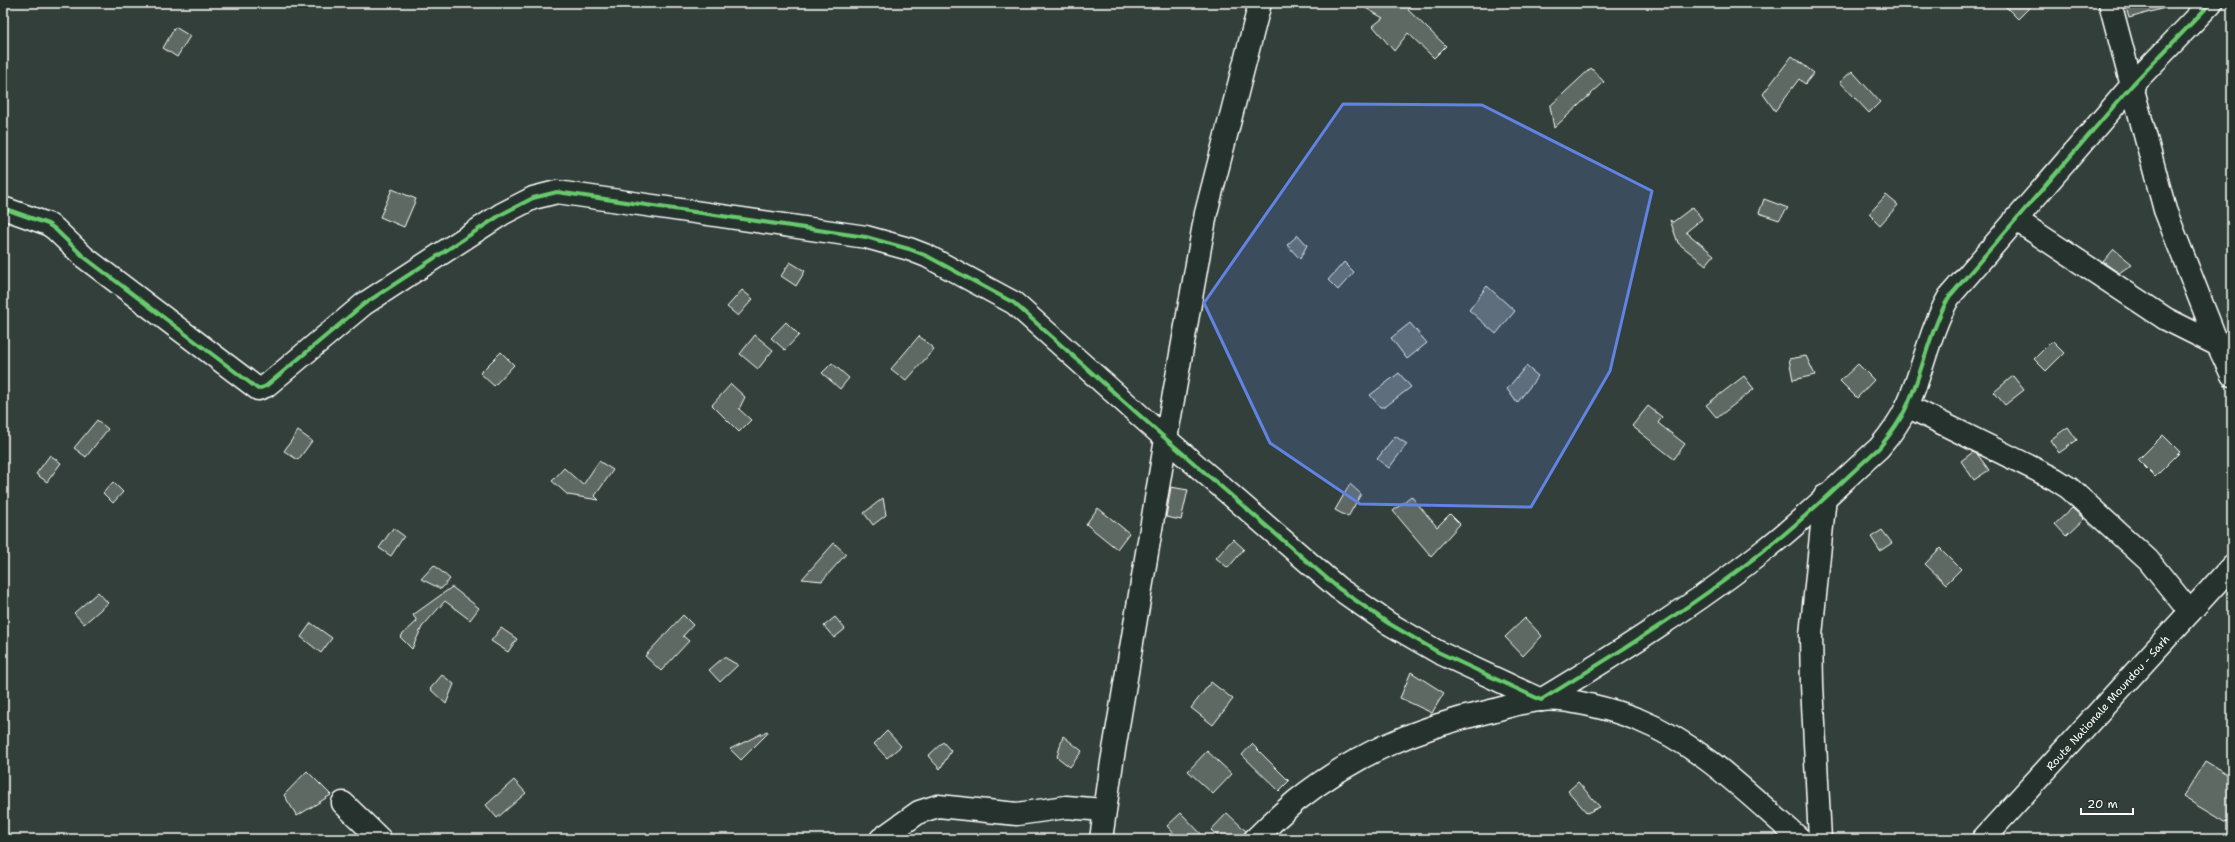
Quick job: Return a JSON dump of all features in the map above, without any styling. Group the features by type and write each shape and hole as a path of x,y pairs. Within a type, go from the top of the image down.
{"main road":[{"path":"1101,839 1104,810 1166,439 1206,213 1260,3"},
{"path":"2110,3 2133,84 2165,210 2218,345 2232,374"},
{"path":"1541,700 1615,654 1722,582 1767,548 1879,448 1894,430 1907,406 1937,318 1949,297 2133,84 2211,3"},
{"path":"3,208 48,224 84,257 258,389 266,386 364,304 502,214 545,193 557,192 866,237 909,249 927,256 1014,304 1166,439 1338,588 1388,623 1438,652 1541,700"},
{"path":"2015,219 2166,319 2218,345"},
{"path":"1907,406 2055,479 2068,488 2148,560 2190,612"},
{"path":"1820,839 1812,685 1811,635 1825,496"},
{"name":"Route Nationale Moundou - Sarh","path":"1983,839 2232,566"},
{"path":"1255,839 1296,801 1345,766 1406,735 1466,716 1541,700 1584,704 1639,720 1685,744 1722,771 1800,839"},
{"path":"343,803 380,839"},
{"path":"881,839 919,812 938,806 1017,814 1066,807 1104,810"}],"highlighted area":[{"path":"1343,104 1482,105 1652,191 1610,371 1531,507 1360,504 1270,443 1204,303"}],"building":[{"path":"1357,3 1414,3 1408,10 1446,46 1434,58 1408,33 1394,51 1373,26 1383,18"},
{"path":"2002,3 2034,3 2018,19"},
{"path":"2125,3 2168,3 2168,7 2129,18"},
{"path":"175,27 190,36 177,57 163,48"},
{"path":"1792,56 1814,73 1805,84 1799,79 1775,111 1763,94"},
{"path":"1591,68 1604,82 1554,128 1550,106"},
{"path":"1852,71 1880,102 1869,113 1840,82"},
{"path":"392,189 416,199 404,227 380,217"},
{"path":"1886,195 1898,205 1880,225 1869,214"},
{"path":"1764,199 1788,208 1779,220 1759,213"},
{"path":"1693,207 1702,219 1686,232 1714,255 1706,265 1678,243 1670,220 1673,222"},
{"path":"1298,235 1307,245 1300,259 1287,245"},
{"path":"2114,249 2132,264 2119,273 2103,262"},
{"path":"790,262 805,271 796,286 781,276"},
{"path":"1344,262 1354,272 1338,290 1328,280"},
{"path":"1487,286 1515,311 1496,334 1469,310"},
{"path":"742,290 753,299 738,316 727,307"},
{"path":"786,322 799,335 785,350 771,338"},
{"path":"1410,323 1427,343 1407,359 1391,338"},
{"path":"755,335 773,350 758,369 740,354"},
{"path":"919,336 934,349 906,381 891,369"},
{"path":"2052,341 2064,353 2046,371 2034,359"},
{"path":"501,352 514,365 494,386 480,373"},
{"path":"1806,356 1815,375 1793,380 1789,359"},
{"path":"832,363 849,378 840,389 822,373"},
{"path":"1858,364 1874,380 1857,398 1840,381"},
{"path":"1526,366 1538,376 1517,403 1507,389"},
{"path":"1399,373 1411,387 1385,407 1380,407 1370,395"},
{"path":"1744,376 1754,389 1717,418 1706,405"},
{"path":"2013,376 2024,390 2005,405 1994,392"},
{"path":"731,384 745,397 739,409 751,420 739,432 712,405"},
{"path":"1648,406 1662,417 1658,423 1685,444 1674,459 1632,426"},
{"path":"97,420 108,429 86,457 74,448"},
{"path":"2068,427 2077,440 2059,453 2050,440"},
{"path":"298,431 312,441 298,460 284,451"},
{"path":"2163,435 2180,452 2155,477 2138,460"},
{"path":"1395,436 1407,444 1389,468 1377,459"},
{"path":"1973,452 1978,455 1989,470 1974,480 1961,461"},
{"path":"50,455 61,463 47,482 36,474"},
{"path":"599,461 613,470 595,496 599,500 568,495 552,481 564,468 583,485"},
{"path":"113,482 123,492 113,503 103,493"},
{"path":"1350,484 1361,494 1348,517 1335,510"},
{"path":"1171,487 1188,490 1181,520 1166,517"},
{"path":"1411,496 1437,527 1450,514 1460,524 1431,556 1393,511"},
{"path":"883,498 886,515 873,525 864,513"},
{"path":"1098,508 1129,533 1117,549 1086,524"},
{"path":"2072,508 2084,519 2066,536 2055,524"},
{"path":"393,528 404,536 391,556 379,548"},
{"path":"1882,530 1892,543 1880,551 1871,537"},
{"path":"1233,539 1244,549 1228,568 1216,558"},
{"path":"834,543 846,554 822,581 802,579"},
{"path":"1940,548 1961,569 1946,584 1925,564"},
{"path":"434,565 450,579 441,589 421,579"},
{"path":"452,587 479,608 470,620 445,601 422,627 412,649 400,637 417,621 413,615"},
{"path":"98,592 108,603 84,624 74,613"},
{"path":"683,615 693,625 683,636 689,641 661,671 645,656"},
{"path":"835,617 845,629 834,638 824,626"},
{"path":"1525,618 1542,636 1523,656 1505,637"},
{"path":"311,623 332,638 321,653 301,637"},
{"path":"501,628 517,639 508,652 491,641"},
{"path":"724,657 738,665 720,682 709,670"},
{"path":"1411,672 1444,693 1432,713 1400,698"},
{"path":"442,675 454,684 446,704 430,689"},
{"path":"1211,682 1233,699 1213,725 1191,708"},
{"path":"767,731 768,733 741,760 730,749"},
{"path":"887,731 901,746 887,758 874,744"},
{"path":"1063,736 1082,751 1070,767 1057,757"},
{"path":"943,742 951,751 940,769 928,756"},
{"path":"1252,744 1289,781 1279,791 1242,755"},
{"path":"1207,751 1232,774 1213,794 1188,771"},
{"path":"2205,761 2232,777 2232,813 2226,823 2183,797"},
{"path":"307,771 331,795 297,816 284,795"},
{"path":"514,780 526,793 497,818 486,805"},
{"path":"1578,782 1600,807 1587,813 1568,791"},
{"path":"1181,813 1206,839 1179,839 1167,826"},
{"path":"1227,813 1246,831 1239,839 1221,839 1211,830"}],"cycle path":[{"path":"3,208 48,224 84,257 258,389 266,386 364,304 502,214 533,198 557,192 866,237 909,249 927,256 1014,303 1166,439 1338,588 1388,623 1438,652 1541,700 1656,628 1739,570 1795,525 1879,448 1894,428 1907,406 1918,379 1936,324 1949,297 2133,84 2211,3"}]}
